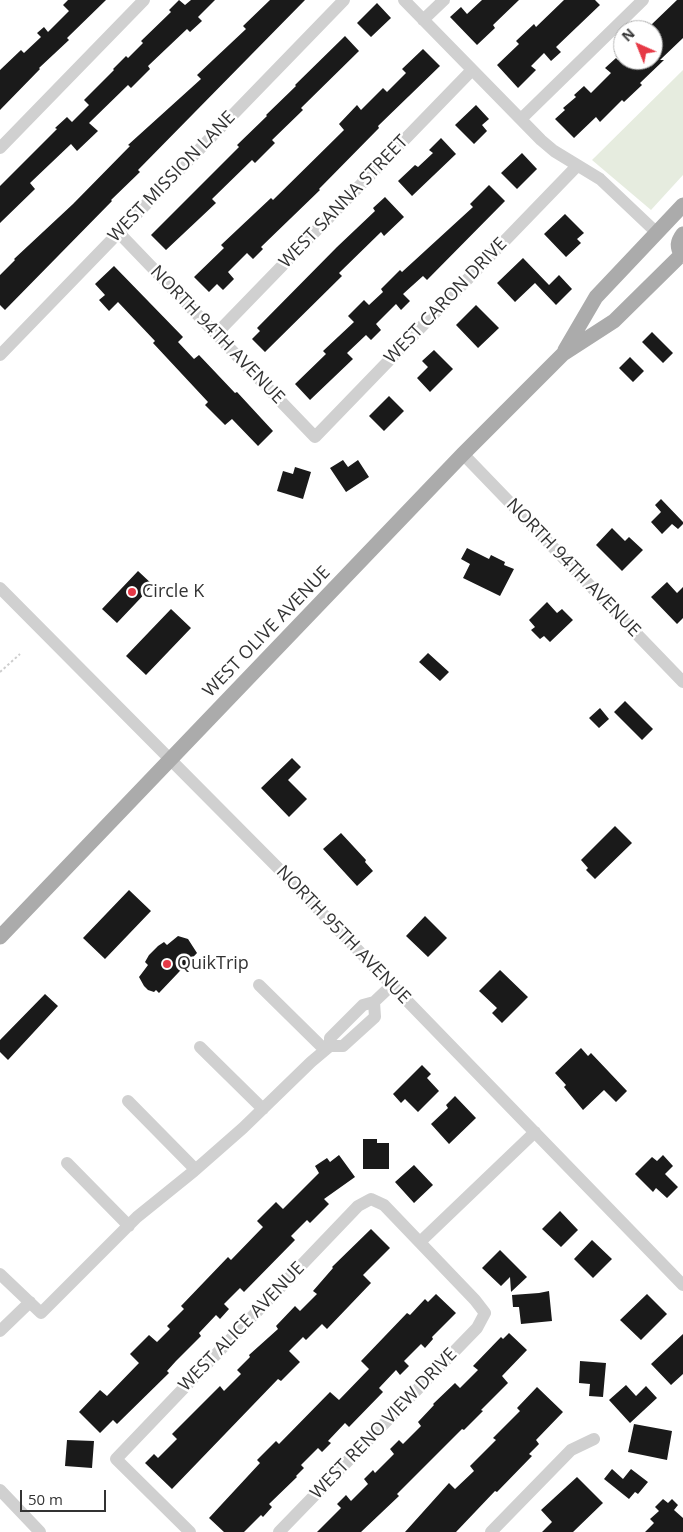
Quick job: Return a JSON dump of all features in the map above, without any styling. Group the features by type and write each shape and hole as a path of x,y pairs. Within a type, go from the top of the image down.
{"main road":[{"name":"WEST OLIVE AVENUE","path":"562,354 596,297 683,205"},
{"path":"682,254 678,248 678,240 683,234"},
{"name":"WEST OLIVE AVENUE","path":"0,937 463,454 562,354 614,321 682,254"}],"street":[{"path":"0,148 144,0"},
{"name":"WEST MISSION LANE","path":"0,355 344,0"},
{"path":"404,0 554,152 600,179 657,233"},
{"path":"423,20 444,0"},
{"path":"521,119 643,0"},
{"name":"WEST SANNA STREET","path":"216,334 472,70"},
{"name":"WEST CARON DRIVE","path":"315,437 577,166"},
{"name":"NORTH 94TH AVENUE","path":"118,232 315,437"},
{"name":"NORTH 94TH AVENUE","path":"463,454 683,682"},
{"name":"NORTH 95TH AVENUE","path":"0,588 288,877 683,1285"},
{"path":"0,1274 41,1313 136,1218 263,1109 327,1048 330,1038 356,1011 363,1005 374,1002 392,985"},
{"path":"259,986 327,1048"},
{"path":"200,1048 263,1109"},
{"path":"128,1101 195,1169"},
{"path":"420,1242 535,1132"},
{"path":"68,1163 129,1226"},
{"name":"WEST ALICE AVENUE","path":"190,1532 116,1459 358,1206 371,1199 384,1205 420,1242"},
{"name":"WEST RENO VIEW DRIVE","path":"278,1532 477,1328 485,1313 476,1300 420,1242"},
{"path":"0,1332 30,1302"},
{"path":"491,1532 571,1450 594,1440"},
{"path":"0,1490 40,1532"}],"path":[{"path":"0,672 20,654"}],"shaded area":[{"path":"683,70 683,175 651,210 592,160"}],"building":[{"path":"68,0 106,0 67,38 69,40 39,68 0,110 0,70 21,50 24,53 41,37 37,33 44,27 48,32 69,11 63,5"},
{"path":"179,0 185,5 191,0 215,0 198,17 202,21 190,32 187,29 148,66 150,69 131,88 128,85 89,123 98,131 77,151 71,144 30,183 35,189 0,223 0,186 67,117 72,122 89,105 84,100 126,56 128,58 143,43 141,41 171,12 169,10"},
{"path":"270,0 305,0 138,170 140,172 5,310 0,305 0,275 130,146 128,145 201,79 197,75 246,29 243,26"},
{"path":"482,0 519,0 493,25 495,28 477,45 450,17 461,7 467,14"},
{"path":"564,0 595,0 600,5 556,47 561,52 551,61 544,53 531,66 536,70 518,88 497,65 519,44 516,41 534,24 536,27"},
{"path":"677,0 683,0 683,38 663,57 663,20 656,20"},
{"path":"377,3 391,18 371,37 357,23"},
{"path":"345,36 359,51 301,108 303,110 272,140 275,143 255,163 252,160 212,199 216,203 166,250 151,235 239,147 237,145 295,85"},
{"path":"423,49 440,66 378,126 379,128 320,190 261,247 263,249 253,259 247,253 228,272 234,279 223,290 217,284 209,292 194,277 224,248 221,245 271,198 273,200 344,130 339,124 357,105 361,110 383,88 387,92 406,73 402,69"},
{"path":"613,61 613,70 654,70 640,83 642,85 624,102 622,100 600,122 596,117 574,138 555,119 565,110 563,108 576,97 574,95 584,86 591,93 611,73 605,68"},
{"path":"476,105 489,119 482,125 487,131 474,144 455,125"},
{"path":"441,138 456,154 412,196 398,181 415,165 418,167 433,153 429,150"},
{"path":"522,153 537,169 517,189 501,173"},
{"path":"489,185 505,201 427,280 423,276 403,294 410,301 401,310 396,304 376,324 381,330 371,340 366,335 347,353 353,359 310,400 295,384 326,354 323,351 354,322 348,316 364,300 369,305 383,292 381,289 400,270 402,272 473,207 470,204"},
{"path":"385,197 404,217 384,236 381,232 339,273 342,276 265,352 252,339 260,331 257,328 375,211 373,208"},
{"path":"565,214 584,233 577,239 581,243 566,257 544,234"},
{"path":"523,258 549,285 559,275 572,289 556,305 535,283 515,302 497,283"},
{"path":"114,266 183,337 178,342 194,359 199,355 273,431 258,446 232,419 225,425 205,405 208,402 118,302 109,311 99,300 105,295 95,284"},
{"path":"476,305 499,328 478,348 456,325"},
{"path":"652,332 673,353 663,363 642,342"},
{"path":"434,350 453,369 430,392 417,378 428,367 422,361"},
{"path":"630,357 644,371 633,382 619,368"},
{"path":"389,396 404,411 384,431 369,416"},
{"path":"343,460 348,467 358,460 369,477 346,492 330,468"},
{"path":"295,467 311,472 303,499 277,491 283,471 293,474"},
{"path":"661,499 683,522 678,529 672,524 662,534 651,522 661,512 655,505"},
{"path":"612,528 625,541 629,537 643,550 622,571 596,545"},
{"path":"467,548 489,559 491,555 505,562 504,565 514,569 500,596 463,578 470,564 461,559"},
{"name":"Circle K","path":"138,571 153,585 117,623 102,609"},
{"path":"667,582 677,593 683,587 683,618 677,624 651,597"},
{"path":"547,602 557,613 562,609 573,620 550,642 544,636 540,639 531,630 535,627 529,620"},
{"name":"Circle K","path":"171,609 191,628 146,675 126,656"},
{"path":"428,653 449,672 440,681 419,662"},
{"path":"625,701 653,729 642,740 614,712"},
{"path":"600,708 609,719 599,728 589,718"},
{"path":"292,758 301,767 288,780 307,799 289,817 261,788"},
{"path":"615,826 632,843 595,879 586,870 588,868 581,860"},
{"path":"341,833 366,860 365,862 373,871 357,886 323,849"},
{"name":"QuikTrip","path":"129,890 151,911 105,959 83,938"},
{"path":"425,916 447,938 428,957 406,936"},
{"name":"QuikTrip","path":"178,936 188,939 197,953 159,993 156,990 154,992 148,990 139,977 148,965 145,962 158,946 164,942 167,945"},
{"path":"500,970 528,997 502,1023 492,1013 497,1008 479,991"},
{"path":"45,994 58,1006 8,1060 0,1052 0,1040"},
{"path":"581,1048 588,1056 591,1053 627,1091 616,1102 604,1090 583,1110 564,1087 566,1085 555,1073"},
{"path":"422,1065 431,1074 427,1078 439,1091 418,1112 405,1099 401,1103 393,1094"},
{"path":"455,1096 476,1118 449,1144 431,1124 448,1108 446,1105"},
{"path":"363,1139 377,1139 377,1143 389,1143 389,1169 363,1169"},
{"path":"339,1155 355,1177 324,1199 329,1204 310,1223 307,1220 291,1236 295,1240 244,1292 240,1288 224,1304 229,1309 220,1319 216,1315 199,1333 201,1336 167,1371 169,1373 117,1424 113,1420 100,1433 79,1412 100,1390 107,1396 139,1363 130,1354 149,1335 157,1342 170,1329 167,1326 184,1309 181,1306 228,1257 231,1260 263,1227 257,1221 276,1202 283,1209 319,1173 315,1166 327,1158 330,1162"},
{"path":"663,1155 673,1166 665,1174 678,1187 667,1198 656,1188 653,1192 635,1174 652,1157 657,1161"},
{"path":"414,1165 433,1185 414,1203 395,1182"},
{"path":"560,1211 578,1230 561,1247 542,1229"},
{"path":"371,1229 390,1248 363,1275 371,1283 327,1329 322,1324 306,1340 303,1337 289,1351 300,1362 281,1381 278,1379 172,1489 145,1463 154,1454 158,1458 177,1439 172,1434 220,1386 224,1391 241,1374 237,1370 250,1357 249,1355 278,1329 276,1326 295,1306 300,1311 317,1294 313,1291 332,1267"},
{"path":"592,1240 612,1259 593,1278 574,1259"},
{"path":"500,1250 527,1277 511,1292 510,1277 501,1286 482,1268"},
{"path":"549,1291 552,1321 521,1324 519,1307 513,1307 512,1295"},
{"path":"436,1294 456,1313 432,1337 433,1339 425,1348 421,1344 404,1361 409,1366 400,1375 396,1370 379,1388 383,1392 349,1427 345,1423 328,1441 331,1443 322,1452 318,1448 301,1465 304,1468 269,1504 272,1507 263,1517 261,1515 244,1532 224,1532 209,1518 260,1463 257,1460 276,1441 279,1444 330,1392 339,1400 369,1369 361,1361 407,1313 410,1315 425,1299 428,1302"},
{"path":"647,1294 667,1314 641,1340 620,1320"},
{"path":"509,1333 527,1350 502,1376 508,1383 481,1410 483,1411 464,1430 462,1429 397,1494 399,1496 361,1532 317,1532 341,1508 337,1504 346,1495 351,1501 368,1484 364,1479 373,1470 375,1473 394,1454 390,1449 399,1440 403,1444 421,1426 418,1422 433,1404 455,1383 460,1388 478,1370 473,1366 501,1337 503,1339"},
{"path":"683,1334 683,1374 671,1385 651,1364"},
{"path":"580,1361 606,1363 603,1397 589,1396 590,1384 579,1383"},
{"path":"626,1385 636,1396 646,1386 657,1398 630,1423 609,1400"},
{"path":"537,1387 563,1412 536,1440 539,1444 529,1454 532,1456 456,1532 405,1532 449,1483 455,1489 474,1471 470,1466 496,1440 493,1438 520,1411 517,1408"},
{"path":"634,1424 672,1431 667,1460 628,1452"},
{"path":"67,1440 94,1441 92,1468 65,1466"},
{"path":"612,1469 623,1479 631,1469 648,1482 638,1494 635,1492 629,1499 604,1479"},
{"path":"577,1477 603,1503 573,1532 542,1532 552,1522 541,1510"},
{"path":"663,1499 668,1503 672,1499 678,1505 674,1510 683,1518 683,1532 645,1532 654,1523 650,1519 659,1511 655,1507"}],"place":[{"name":"Circle K","path":"132,592"},
{"name":"QuikTrip","path":"167,964"}]}
